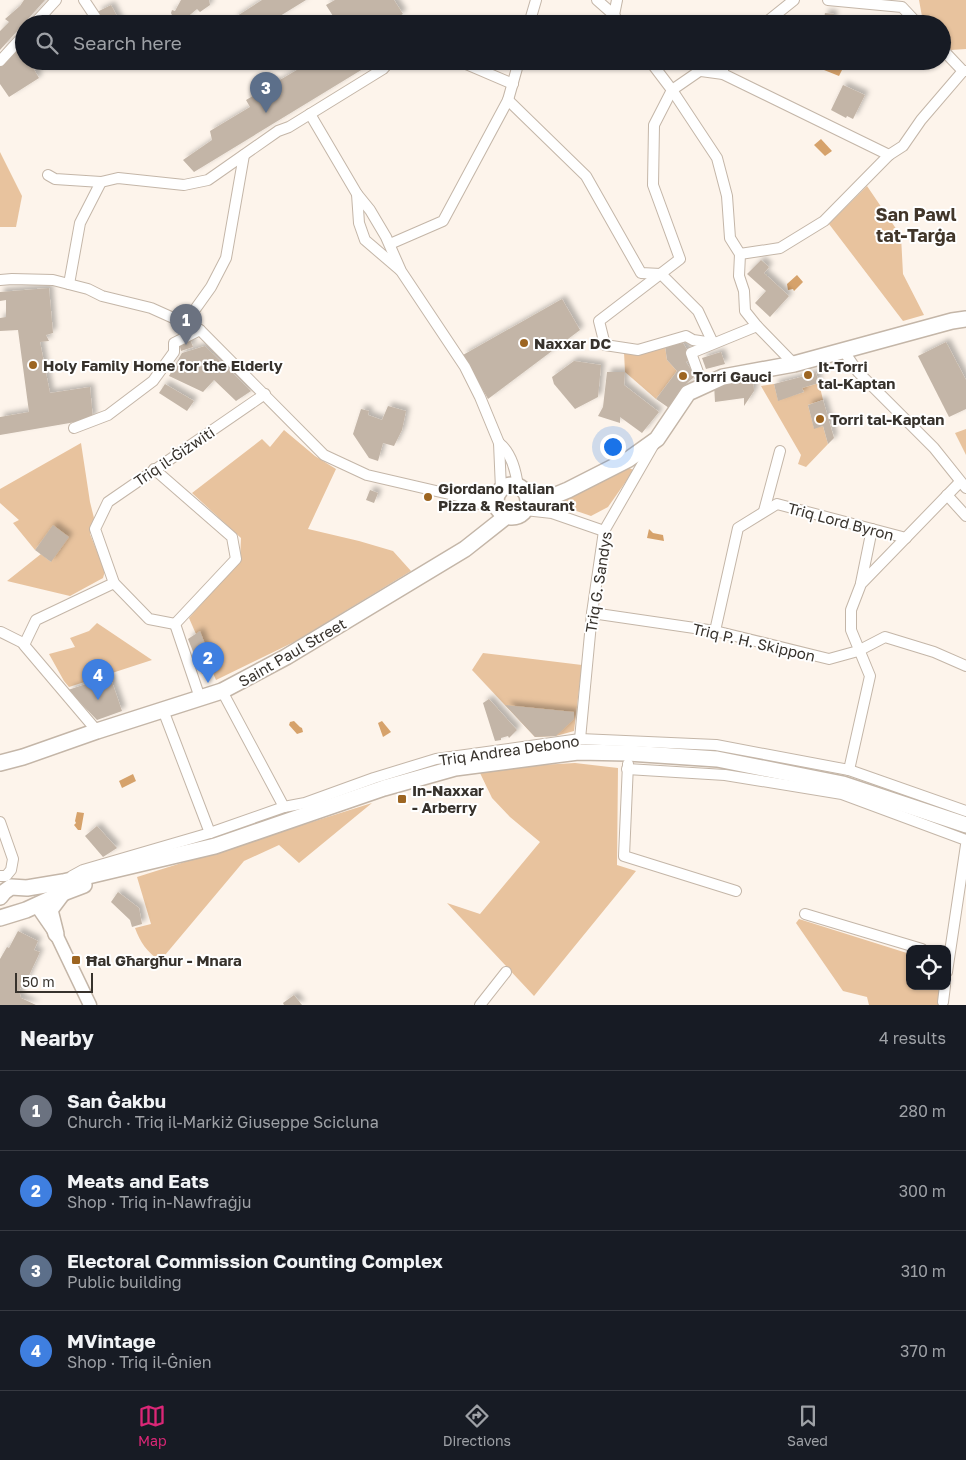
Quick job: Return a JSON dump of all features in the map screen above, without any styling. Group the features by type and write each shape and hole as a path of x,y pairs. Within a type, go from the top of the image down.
{"main road":[{"name":"Saint Paul Street","path":"500,503 517,514 629,459 657,439 688,393 723,377 794,364 952,321 966,319"},
{"name":"Saint Paul Street","path":"0,763 24,757 97,731 222,691 294,652 465,549 482,536 510,485 521,489 568,490"},
{"path":"521,489 528,499 526,509"},
{"name":"Triq Andrea Debono","path":"1,897 12,886 23,906 63,887 215,846 384,788 455,768 578,752 628,753 717,759 844,784 966,825"},
{"path":"57,937 50,910 63,887"},
{"path":"1,897 3,906 23,906"}],"street":[{"path":"42,15 56,0"},
{"path":"84,0 94,15"},
{"path":"532,15 536,0"},
{"path":"597,0 612,15"},
{"path":"617,0 617,15"},
{"path":"780,12 782,0"},
{"path":"776,15 794,0"},
{"path":"828,0 902,7 910,15"},
{"path":"0,61 15,45"},
{"path":"740,254 780,248 824,221 889,155 902,146 921,120 965,71 951,58"},
{"path":"48,175 55,179 101,182 118,178 184,185 208,180 278,131 289,127 381,70"},
{"path":"480,70 512,84"},
{"path":"390,244 443,221 508,100 516,70"},
{"path":"657,70 718,158 727,196 730,238 740,254 739,276 744,291 745,311 794,364"},
{"path":"713,342 693,340 686,336 638,350 605,345 599,321 680,258 653,185 654,125 672,90 701,71 723,74 889,155"},
{"path":"508,100 586,176 641,273 661,274 698,311 713,342"},
{"path":"0,280 11,274 53,280 88,289 102,296 151,308 186,322 200,330 324,455 367,475 462,497 470,502 500,503 499,443 480,396 465,367 401,271 390,244 370,210 357,194 310,114"},
{"path":"186,322 211,286 226,258 244,155"},
{"path":"69,284 80,223 101,182"},
{"path":"357,194 359,223 365,240 401,271"},
{"path":"700,375 691,353 713,342 757,326"},
{"path":"74,428 108,415 153,381 174,352 174,343 200,330"},
{"path":"843,350 858,372 934,448 963,485 947,495 860,584"},
{"name":"Triq il-Ġiżwiti","path":"114,583 95,529 108,502 265,394"},
{"name":"Triq G. Sandys","path":"580,739 592,612 604,531 657,439"},
{"path":"499,443 505,448 510,457 521,489"},
{"path":"764,511 780,451"},
{"path":"154,469 232,537 236,559 175,624"},
{"path":"947,495 966,516"},
{"name":"Triq Lord Byron","path":"715,631 738,528 777,504 906,538"},
{"path":"526,509 552,513 604,531"},
{"path":"848,770 870,676 858,651 851,630 850,618 872,530"},
{"path":"25,644 36,620 114,583 150,619 175,624"},
{"name":"Triq P. H. Skippon","path":"592,612 715,631 829,659 858,651 885,637 934,652 966,666"},
{"path":"175,624 200,698"},
{"path":"1,632 25,644 97,731"},
{"path":"222,691 284,807"},
{"path":"163,710 210,833"},
{"name":"Triq Andrea Debono","path":"63,887 83,870 210,833 284,807 305,803 374,778 436,760 580,739 716,745 848,770 966,811"},
{"path":"628,753 624,856 736,892"},
{"path":"627,769 725,775 842,794 966,840"},
{"path":"0,822 13,859 11,870 6,876 0,876"},
{"path":"950,945 966,845"},
{"path":"23,906 57,937 90,1005"},
{"path":"805,914 909,945"},
{"path":"480,1005 506,972"},
{"path":"942,1002 944,990"}],"shaded area":[{"path":"919,0 966,0 966,49 951,50 951,15 922,15"},
{"path":"824,70 842,70 839,76"},
{"path":"821,139 832,151 825,156 814,145"},
{"path":"0,152 22,196 16,227 0,227"},
{"path":"867,186 901,236 903,274 924,315 903,321 829,224"},
{"path":"797,275 803,282 794,291 793,289 788,290 787,284"},
{"path":"665,346 667,360 677,371 656,399 625,372 624,352"},
{"path":"819,383 823,400 808,405 814,428 823,426 828,444 806,467 798,464 801,455 761,386 774,384 778,400 804,392 802,388"},
{"path":"966,429 966,455 955,433"},
{"path":"284,430 315,456 336,469 308,529 393,551 411,571 296,641 216,680 189,618 240,560 241,538 192,493 262,439 270,447"},
{"path":"81,443 94,518 90,534 105,571 103,578 70,596 7,581 41,554 51,562 53,526 35,550 13,523 19,520 0,503 0,489"},
{"path":"626,467 634,470 608,507 591,516 562,506 562,500"},
{"path":"649,529 653,533 663,535 664,541 647,538"},
{"path":"97,623 152,660 69,687 49,654 75,647 70,638 89,631"},
{"path":"483,653 582,665 574,731 556,736 535,737 472,670"},
{"path":"294,721 302,728 303,732 297,734 289,725 290,722"},
{"path":"382,721 391,732 383,737 378,723"},
{"path":"575,763 618,768 617,865 636,871 534,996 447,903 480,914 540,842 510,817 492,798 480,773 523,766"},
{"path":"133,774 136,781 122,788 119,781"},
{"path":"372,803 299,863 279,845 244,861 160,961 151,954 142,942 135,928 151,924 137,877"},
{"path":"77,812 84,813 81,830 78,830 74,825"},
{"path":"799,919 906,953 906,990 939,990 938,1000 943,1005 869,1005 867,997 843,991 796,923"}],"building":[{"path":"24,0 45,0 32,15 15,15 15,33 0,50 0,31 9,22 5,19"},
{"path":"181,0 209,0 210,5 200,12 197,9 190,15 172,15 172,10 175,11"},
{"path":"262,0 306,0 282,15 239,15"},
{"path":"335,0 394,0 403,14 332,15 326,5"},
{"path":"111,5 116,15 99,15 97,12"},
{"path":"15,50 15,70 34,70 39,78 9,97 0,84 0,67"},
{"path":"297,70 361,70 194,172 183,160 212,140 210,131 250,107 246,100"},
{"path":"843,85 865,95 853,119 847,116 846,118 831,110"},
{"path":"761,260 769,267 764,273 789,296 770,317 755,303 766,291 747,274"},
{"name":"Holy Family Home for the Elderly","path":"49,288 53,333 46,335 49,341 40,342 50,393 90,387 93,419 0,435 0,417 29,412 18,330 0,331 0,318 6,317 6,300 0,301 0,292"},
{"name":"Naxxar DC","path":"562,299 580,330 488,399 463,355"},
{"path":"190,339 193,347 181,351 179,343"},
{"path":"946,342 966,380 966,409 949,417 918,356"},
{"name":"Torri Gauci","path":"683,343 692,358 686,362 694,374 693,378 687,383 669,408 656,399 677,371 667,360 665,346"},
{"path":"205,346 251,391 236,401 214,380 203,392 169,376 182,353"},
{"path":"721,352 725,364 706,369 702,358"},
{"path":"574,361 601,365 598,397 575,409 554,384 552,377"},
{"path":"607,372 625,372 624,385 659,412 642,433 620,417 620,423 598,416 603,407"},
{"path":"816,373 819,383 802,388 804,392 778,401 774,384"},
{"path":"753,379 754,391 744,406 744,398 715,402 714,384"},
{"path":"165,384 194,401 187,411 159,393"},
{"path":"823,400 834,438 828,444 823,426 814,429 808,405"},
{"path":"388,406 406,411 402,430 394,446 383,443 378,461 369,458 353,434 361,409 369,411 368,415 382,420"},
{"path":"370,490 378,493 374,503 366,500"},
{"path":"53,525 69,537 51,562 35,550"},
{"path":"200,631 216,673 202,674 188,639"},
{"path":"110,676 122,711 97,720 68,690"},
{"path":"489,699 517,730 509,738 508,736 495,741 483,703"},
{"path":"505,705 574,712 574,719 556,736 535,737"},
{"path":"97,826 117,848 103,857 85,836"},
{"path":"118,892 139,908 142,924 132,927 130,920 111,902"},
{"path":"18,931 38,941 34,950 40,952 26,982 24,981 19,991 21,998 36,1005 0,1005 0,959 7,947 9,948"},
{"path":"294,995 302,1005 284,1005 283,1003"}],"place":[{"name":"Electoral Commission Counting Complex","path":"266,113"},
{"name":"Naxxar DC","path":"524,343"},
{"name":"San Ġakbu","path":"186,345"},
{"name":"Holy Family Home for the Elderly","path":"33,365"},
{"name":"It-Torri tal-Kaptan","path":"808,375"},
{"name":"Torri Gauci","path":"683,376"},
{"name":"Torri tal-Kaptan","path":"820,419"},
{"name":"Giordano Italian Pizza & Restaurant","path":"428,497"},
{"name":"Meats and Eats","path":"208,683"},
{"name":"MVintage","path":"98,700"},
{"name":"In-Naxxar - Arberry","path":"402,799"},
{"name":"Ħal Għargħur - Mnara","path":"76,960"}],"district":[{"name":"San Pawl tat-Tarġa","path":"916,224"}]}
